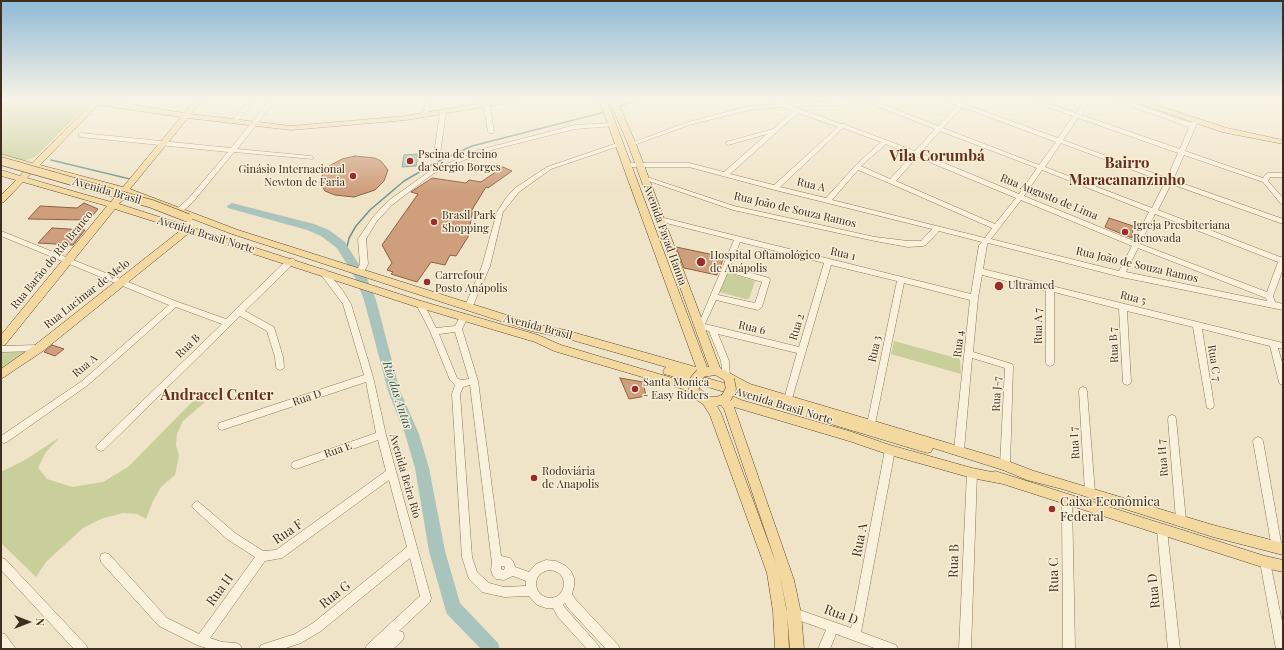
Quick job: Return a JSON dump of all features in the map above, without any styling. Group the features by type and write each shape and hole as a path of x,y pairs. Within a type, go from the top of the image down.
{"main road":[{"path":"31,166 37,157 65,130"},
{"path":"3,196 67,130"},
{"name":"Rua Barão do Rio Branco","path":"1,342 174,130"},
{"name":"Avenida Fayad Hanna","path":"615,130 702,373"},
{"name":"Avenida Fayad Hanna","path":"624,130 632,144 698,326 716,371"},
{"path":"1228,130 1283,142"},
{"path":"1253,130 1283,137"},
{"name":"Avenida Brasil Norte","path":"1,156 31,166 124,190 235,232 376,278"},
{"path":"18,162 27,162 37,157"},
{"name":"Avenida Brasil","path":"1,161 137,200 186,223 211,226 235,232"},
{"name":"Avenida Brasil","path":"1,166 127,201 215,234 222,240"},
{"name":"Avenida Brasil Norte","path":"1,173 113,205 186,223"},
{"path":"3,196 39,184"},
{"name":"Rua Lucimar de Melo","path":"1,375 39,348 123,281 186,223"},
{"name":"Avenida Brasil Norte","path":"222,240 390,294"},
{"path":"660,254 671,252"},
{"name":"Avenida Brasil","path":"376,278 535,328 565,334 702,373"},
{"name":"Avenida Brasil","path":"390,294 538,339 558,348 694,390"},
{"name":"Avenida Brasil Norte","path":"535,328 791,409 1280,548"},
{"name":"Avenida Brasil Norte","path":"538,339 667,375 906,448 1265,562 1283,566"},
{"path":"707,401 716,402 725,398 731,389 727,378 716,371 702,373 695,380 694,390 699,396 707,401 715,413 773,573 780,611 782,649"},
{"name":"Avenida Brasil Norte","path":"727,378 747,388 959,450 1005,465 1034,477"},
{"path":"725,398 788,580 794,613 797,649"},
{"name":"Avenida Brasil Norte","path":"725,398 738,404 849,436 890,450 972,473 1001,479"}],"street":[{"path":"180,210 250,130"},
{"path":"437,154 440,130"},
{"path":"360,272 364,264 364,256 361,246 362,239 376,219 390,203 432,172 481,151 562,130"},
{"path":"632,144 671,130"},
{"path":"728,143 774,130"},
{"path":"725,175 777,130"},
{"path":"775,188 837,130"},
{"name":"Rua Augusto de Lima","path":"857,130 1137,245 1270,296"},
{"path":"891,182 939,130"},
{"path":"943,130 1283,260 1270,296 1272,305"},
{"path":"1034,130 1283,222"},
{"name":"Rua 4","path":"959,450 974,298 983,245 1020,197 1066,130"},
{"path":"1119,130 1265,181 1283,202"},
{"path":"1121,274 1154,212 1191,130"},
{"path":"81,135 311,158"},
{"path":"827,201 857,168 885,141"},
{"path":"468,306 486,266 500,212 508,200 518,190 549,168 620,144"},
{"name":"Rua A","path":"628,165 689,165 986,241"},
{"path":"857,168 996,227"},
{"path":"1265,181 1268,175 1283,175"},
{"name":"Rua João de Souza Ramos","path":"644,178 733,208 875,239 908,244 923,243 938,228"},
{"name":"Rua 1","path":"660,220 974,298"},
{"path":"1,233 123,281 175,304 228,323"},
{"path":"698,326 704,319 738,239"},
{"name":"Rua João de Souza Ramos","path":"986,241 1121,274 1283,307"},
{"name":"Rua B","path":"101,447 291,262"},
{"name":"Rua 2","path":"788,399 828,262"},
{"path":"714,297 758,307 766,280 726,269"},
{"name":"Rua 5","path":"978,271 1283,346"},
{"name":"Avenida Beira Rio","path":"323,272 347,304 369,377 381,435 426,598 371,649"},
{"name":"Rua 3","path":"871,424 901,279"},
{"path":"340,293 344,285 353,281"},
{"name":"Rua A 7","path":"1050,289 1050,363"},
{"name":"Rua A","path":"4,439 85,383 175,304"},
{"path":"420,304 434,331 454,380 460,384 474,381"},
{"name":"Rua B 7","path":"1123,307 1127,382"},
{"path":"239,312 271,329 279,357 280,367"},
{"path":"464,317 458,329 474,381 497,564 501,561 508,561 510,564 510,570 532,578"},
{"name":"Rua C 7","path":"1196,325 1210,405"},
{"name":"Rua 6","path":"698,326 801,351"},
{"path":"434,331 458,329"},
{"path":"712,330 725,361 727,378"},
{"path":"1273,343 1283,382"},
{"path":"1,348 39,348"},
{"name":"Rua J-7","path":"969,354 1009,366 1005,465"},
{"name":"Rua D","path":"222,426 369,377"},
{"path":"460,384 456,394 467,557 473,575 486,588 504,592 531,590"},
{"name":"Rua I 7","path":"1083,391 1090,493"},
{"name":"Rua H 7","path":"1172,419 1181,520"},
{"name":"Rua E","path":"296,465 381,435"},
{"path":"1258,441 1280,548"},
{"name":"Rua A","path":"855,635 890,450"},
{"name":"Rua F","path":"262,556 278,555 282,553 392,472"},
{"name":"Rua B","path":"965,649 972,473"},
{"name":"Rua C","path":"1067,500 1069,649"},
{"path":"197,506 231,536 262,556"},
{"name":"Rua D","path":"1162,530 1174,649"},
{"name":"Rua G","path":"265,649 297,639 317,627 413,549"},
{"name":"Rua H","path":"201,641 262,556"},
{"path":"105,558 163,622 201,641 222,648 236,649"},
{"path":"1265,562 1282,649"},
{"path":"1,563 82,649"},
{"path":"550,565 559,567 566,573 568,578 568,589 566,594 555,602 543,603 533,596 531,590 532,578 535,573 544,566 550,565"},
{"path":"566,594 572,604 614,649"},
{"path":"555,602 562,613 594,649"},
{"name":"Rua D","path":"780,611 794,613 892,649"},
{"path":"824,649 833,627"},
{"path":"385,649 399,636"},
{"path":"1,638 10,649"}],"green space":[{"path":"1,130 62,130 35,157 20,162 1,156"},
{"path":"728,273 755,281 749,299 720,292 719,289"},
{"path":"894,341 960,359 961,374 891,354"},
{"path":"36,349 1,374 1,352"},
{"path":"195,399 205,402 183,421 177,434 176,445 179,456 175,475 161,487 153,501 146,519 137,514 123,513 101,519 83,528 46,562 36,577 1,543 1,472 25,460 60,437 46,452 38,468 47,479 72,487 103,482 128,467"}],"water":[{"name":"Pscina de treino da Sérgio Borges","path":"419,154 416,166 402,167 404,155"}],"building":[{"name":"Ginásio Internacional Newton de Faria","path":"355,156 375,158 381,161 388,170 384,181 375,190 354,197 335,195 325,191 320,182 324,171 329,166 342,159"},
{"name":"Brasil Park Shopping","path":"503,167 512,171 488,188 486,187 473,208 468,237 456,256 450,255 445,265 431,262 417,282 391,274 393,272 387,270 392,263 382,245 418,194 411,192 432,178 466,183 469,180 481,182"},
{"path":"84,203 98,209 89,220 28,219 40,206 77,208"},
{"name":"Igreja Presbiteriana Renovada","path":"1109,218 1133,226 1132,238 1105,227"},
{"path":"52,228 85,230 73,245 38,243"},
{"name":"Hospital Oftamológico de Anápolis","path":"676,247 724,257 717,275 684,268"},
{"path":"52,345 64,349 55,356 44,352"},
{"name":"Santa Monica - Easy Riders","path":"620,378 643,382 646,396 629,399"}],"waterway":[{"path":"347,247 349,238 356,226 370,210 404,181 435,163 472,146 533,130"},
{"name":"Rio das Antas","path":"51,160 130,179"},
{"name":"Rio das Antas","path":"232,206 310,227 325,233 341,245 362,279 370,300 394,391 412,434 422,468 437,551 453,608 492,649"},
{"name":"Rio das Antas","path":"345,253 347,246"}],"place":[{"name":"Pscina de treino da Sérgio Borges","path":"410,161"},
{"name":"Ginásio Internacional Newton de Faria","path":"353,176"},
{"name":"Brasil Park Shopping","path":"434,222"},
{"name":"Igreja Presbiteriana Renovada","path":"1125,232"},
{"name":"Hospital Oftamológico de Anápolis","path":"701,262"},
{"name":"Carrefour Posto Anápolis","path":"427,282"},
{"name":"Ultramed","path":"999,286"},
{"name":"Santa Monica - Easy Riders","path":"635,389"},
{"name":"Rodoviária de Anapolis","path":"534,478"},
{"name":"Caixa Econômica Federal","path":"1052,509"}],"district":[{"name":"Vila Corumbá","path":"937,156"},
{"name":"Bairro Maracananzinho","path":"1127,172"},
{"name":"Andracel Center","path":"217,395"}]}
